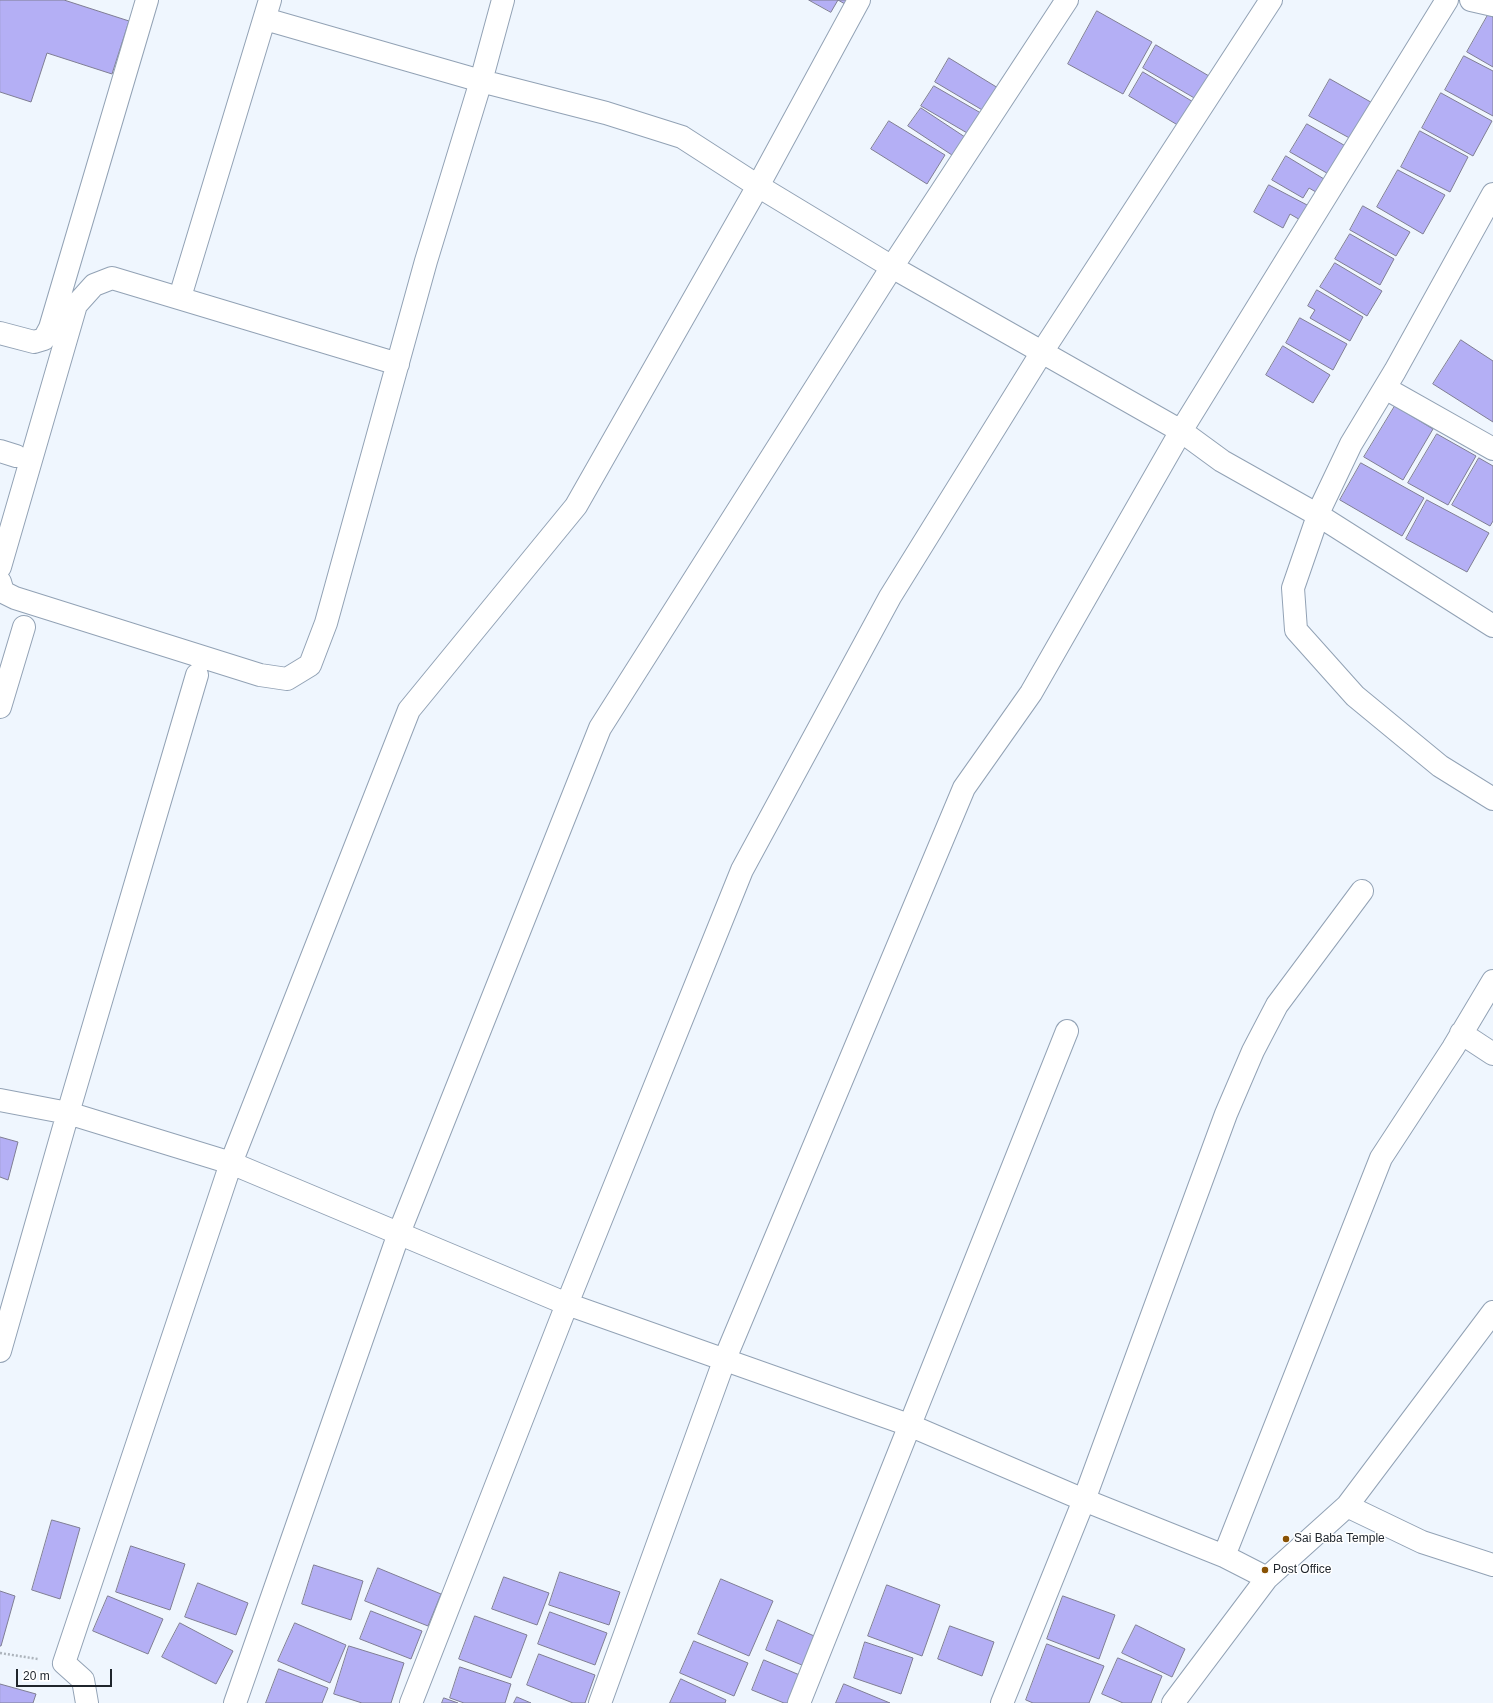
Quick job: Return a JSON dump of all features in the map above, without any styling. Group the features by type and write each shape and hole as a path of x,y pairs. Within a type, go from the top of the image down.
{"street":[{"path":"0,333 34,342 44,339 50,328 147,0"},
{"path":"0,582 3,592 15,598 260,675 288,679 310,666 326,623 426,261 481,81 503,0"},
{"path":"87,1703 83,1680 64,1663 231,1163 409,710 576,506 758,186 859,0"},
{"path":"235,1703 399,1233 600,728 892,267 1067,0"},
{"path":"411,1703 567,1304 742,870 890,597 1042,352 1272,0"},
{"path":"600,1703 724,1361 964,788 1031,693 1181,431 1447,0"},
{"path":"1471,0 1493,5"},
{"path":"184,287 268,9 481,81 606,113 682,137 758,186 892,267 1181,431 1222,461 1318,515 1493,626"},
{"path":"1493,194 1385,388 1351,444 1318,515 1293,588 1296,630 1355,696 1440,766 1493,799"},
{"path":"0,567 76,305 94,285 112,278 398,364"},
{"path":"1385,388 1493,449"},
{"path":"0,707 24,626"},
{"path":"0,1351 68,1113 197,675"},
{"path":"1002,1703 1084,1500 1223,1121 1253,1052 1277,1005 1362,891"},
{"path":"1224,1556 1381,1158 1461,1034 1493,981"},
{"path":"799,1703 908,1425 1067,1031"},
{"path":"1461,1034 1493,1054"},
{"path":"0,1100 68,1113 231,1163 567,1304 724,1361 908,1425 1084,1500 1224,1556 1268,1578"},
{"path":"1173,1703 1268,1578 1347,1506 1493,1312"},
{"path":"1347,1506 1422,1542 1493,1565"}],"path":[{"path":"0,1653 64,1663"}],"building":[{"path":"0,0 64,0 129,21 112,74 47,53 31,102 0,92"},
{"path":"809,0 838,0 831,12"},
{"path":"838,0 847,0 845,4"},
{"path":"1097,11 1152,42 1123,94 1068,64"},
{"path":"1488,15 1493,17 1493,67 1467,52"},
{"path":"1156,45 1209,76 1196,99 1143,68"},
{"path":"1464,56 1493,71 1493,116 1445,90"},
{"path":"949,58 1003,91 989,114 935,82"},
{"path":"1143,72 1195,103 1181,127 1129,96"},
{"path":"1330,79 1376,105 1355,141 1309,116"},
{"path":"934,86 986,116 974,137 921,106"},
{"path":"1441,93 1492,121 1473,156 1422,128"},
{"path":"921,108 971,141 958,159 908,126"},
{"path":"889,121 945,155 927,184 871,149"},
{"path":"1307,124 1349,148 1332,176 1290,152"},
{"path":"1420,131 1468,157 1450,192 1401,167"},
{"path":"1286,156 1329,182 1321,195 1309,188 1303,198 1272,180"},
{"path":"1398,170 1445,195 1423,234 1377,207"},
{"path":"1269,185 1309,206 1302,221 1290,214 1283,228 1254,212"},
{"path":"1363,206 1410,232 1396,256 1350,230"},
{"path":"1350,234 1394,259 1380,285 1335,259"},
{"path":"1335,263 1382,291 1367,316 1320,287"},
{"path":"1317,290 1363,317 1350,341 1310,318 1315,310 1308,306"},
{"path":"1300,318 1347,344 1333,370 1286,343"},
{"path":"1461,340 1493,361 1493,422 1433,384"},
{"path":"1283,346 1330,375 1313,403 1266,375"},
{"path":"1395,406 1433,429 1403,480 1364,457"},
{"path":"1437,434 1476,456 1448,505 1408,483"},
{"path":"1479,458 1493,466 1493,521 1490,526 1452,505"},
{"path":"1361,463 1424,498 1402,536 1340,500"},
{"path":"1427,500 1489,533 1467,572 1406,539"},
{"path":"0,1137 18,1142 8,1180 0,1177"},
{"path":"52,1520 80,1528 60,1599 32,1590"},
{"path":"131,1546 185,1564 170,1610 116,1592"},
{"path":"314,1565 363,1581 351,1620 302,1604"},
{"path":"378,1568 441,1594 428,1626 365,1601"},
{"path":"560,1572 620,1592 609,1625 549,1605"},
{"path":"504,1577 549,1593 537,1625 492,1609"},
{"path":"721,1579 773,1601 749,1656 698,1634"},
{"path":"198,1583 248,1603 236,1635 185,1617"},
{"path":"887,1585 940,1605 922,1656 868,1636"},
{"path":"0,1591 15,1596 1,1646 0,1646"},
{"path":"108,1596 163,1619 148,1654 93,1631"},
{"path":"1063,1596 1115,1615 1099,1659 1047,1639"},
{"path":"371,1611 422,1631 411,1659 360,1639"},
{"path":"550,1612 607,1633 595,1665 538,1644"},
{"path":"475,1616 527,1635 511,1678 459,1659"},
{"path":"778,1620 821,1639 809,1668 766,1650"},
{"path":"180,1623 233,1651 216,1684 162,1657"},
{"path":"295,1623 346,1645 330,1683 278,1661"},
{"path":"1136,1625 1185,1649 1172,1677 1122,1653"},
{"path":"950,1626 994,1642 982,1676 938,1659"},
{"path":"694,1641 748,1663 734,1696 680,1673"},
{"path":"865,1642 913,1658 901,1694 854,1678"},
{"path":"1047,1644 1104,1666 1089,1703 1033,1703 1026,1700"},
{"path":"349,1646 404,1663 391,1703 362,1703 334,1694"},
{"path":"539,1654 595,1675 585,1703 573,1703 527,1685"},
{"path":"1118,1658 1162,1676 1151,1703 1123,1703 1102,1694"},
{"path":"764,1660 802,1676 790,1703 784,1703 752,1690"},
{"path":"460,1667 511,1684 505,1703 464,1703 450,1698"},
{"path":"279,1669 328,1688 322,1703 266,1703"},
{"path":"681,1679 726,1700 725,1703 670,1703"},
{"path":"0,1684 36,1694 33,1703 0,1703"},
{"path":"844,1684 890,1703 836,1703"},
{"path":"517,1697 531,1703 514,1703"},
{"path":"444,1698 458,1703 442,1703"}],"place":[{"name":"Sai Baba Temple","path":"1286,1539"},
{"name":"Post Office","path":"1265,1570"}]}
